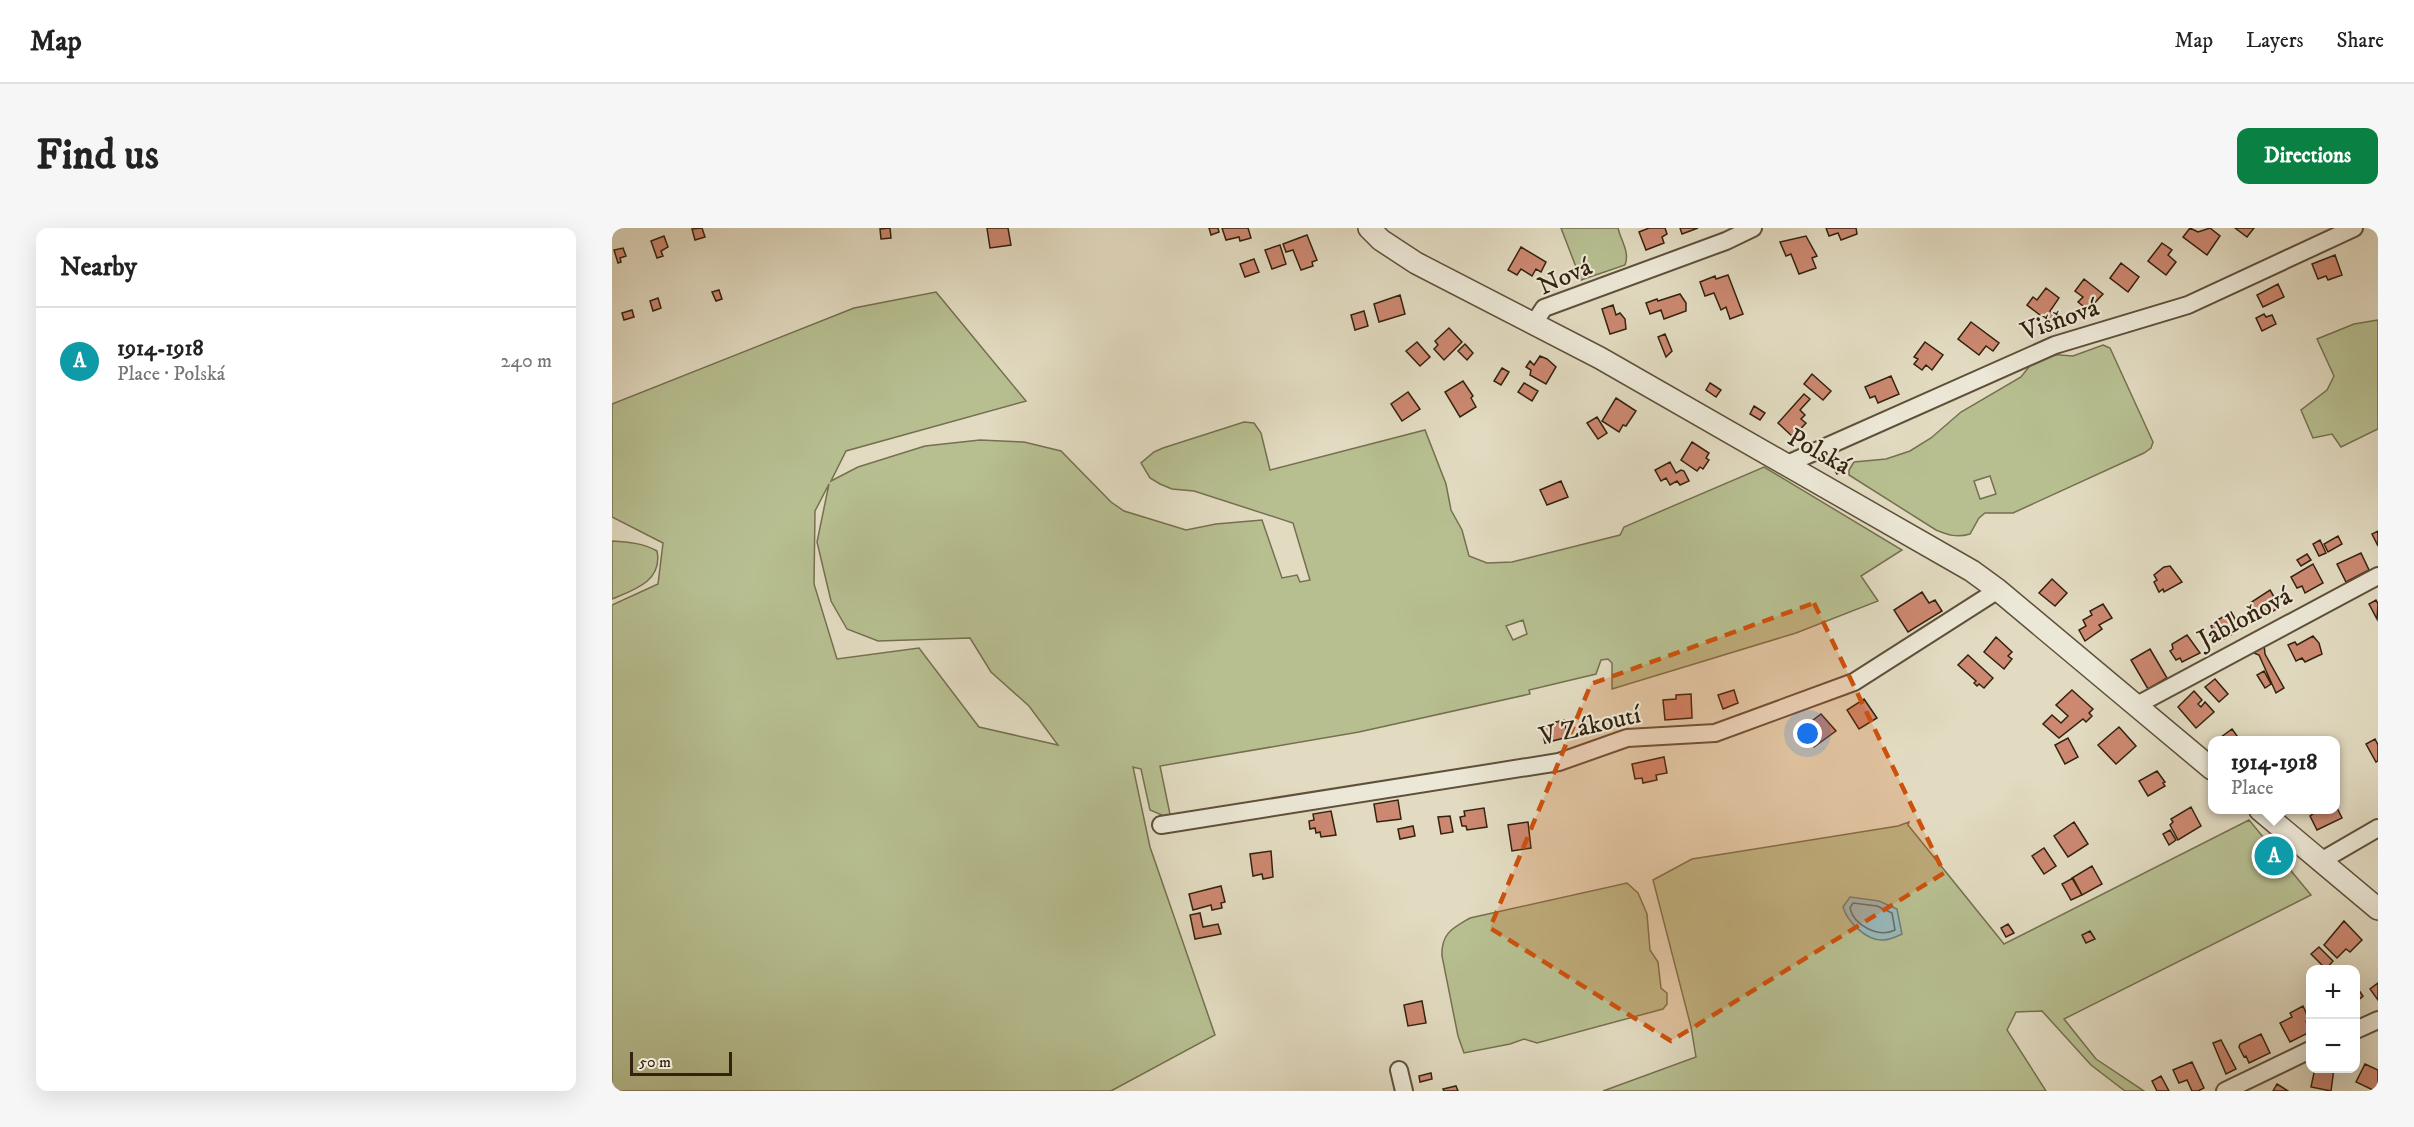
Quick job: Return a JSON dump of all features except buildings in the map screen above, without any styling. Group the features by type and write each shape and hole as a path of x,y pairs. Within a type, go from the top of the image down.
{"street":[{"name":"Polská","path":"1369,228 1381,240 1416,263 1534,322 1972,571 2137,705 2208,767"},
{"name":"Nová","path":"1534,322 1544,308 1726,241 1753,228"},
{"name":"Višňová","path":"1785,465 2055,345 2188,305 2354,228"},
{"name":"Jabloňová","path":"2137,705 2378,576"},
{"name":"V Zákoutí","path":"1161,825 1559,762 1628,738 1715,733 1854,682 1998,590"},
{"path":"2265,814 2378,909"},
{"path":"2321,861 2378,828"},
{"path":"2360,1028 2378,1020"},
{"path":"2225,1091 2306,1052"},
{"path":"1399,1070 1404,1091"}],"highlighted area":[{"path":"1814,603 1944,873 1671,1041 1490,928 1591,684"}],"green space":[{"path":"1561,228 1618,228 1626,251 1625,265 1581,280"},
{"path":"936,292 1026,401 846,451 831,481 858,467 925,446 980,440 1024,442 1061,451 1111,502 1124,511 1186,530 1216,524 1262,520 1282,578 1297,575 1300,582 1310,580 1293,523 1194,491 1172,489 1150,478 1141,463 1163,448 1244,422 1254,423 1261,433 1270,470 1425,430 1446,484 1451,510 1462,530 1469,556 1487,563 1512,562 1620,535 1624,527 1764,467 1902,550 1861,576 1878,601 1796,633 1612,689 1612,663 1608,659 1601,660 1596,674 1529,690 1530,694 1359,732 1160,766 1171,819 1150,810 1141,769 1133,767 1150,847 1215,1035 1111,1091 612,1091 612,605 658,584 663,543 612,517 612,404 854,308","holes":["829,484 817,542 831,601 847,629 878,641 970,638 991,672 1029,706 1058,745 979,727 919,648 837,659 814,584 815,511","1523,620 1527,634 1513,640 1506,626"]},
{"path":"2378,320 2378,429 2341,447 2332,434 2313,438 2301,410 2327,390 2334,376 2317,339 2354,324"},
{"path":"2103,345 2110,348 2153,442 2151,448 2013,513 1985,513 1979,518 1970,534 1961,536 1949,535 1936,530 1849,475 1854,462 1886,459 1910,451 1931,438 1961,412 2021,377 2036,358 2047,354 2073,356","holes":["1990,476 1996,494 1980,499 1974,481"]},
{"path":"612,541 635,543 652,548 657,551 658,561 656,570 645,583 612,599"},
{"path":"2249,820 2311,895 2064,1019 2096,1059 2144,1091 2125,1091 2091,1065 2042,1011 2016,1012 2007,1030 2046,1091 1603,1091 1696,1057 1691,1027 1653,880 1692,859 1898,826 1909,822 1908,825 2004,944"},
{"path":"1627,883 1638,893 1647,914 1650,950 1658,962 1661,988 1667,993 1667,1004 1663,1009 1537,1043 1524,1039 1464,1053 1458,1036 1442,956 1442,948 1449,932 1470,918"}],"water":[{"path":"1850,897 1879,901 1897,909 1902,934 1883,940 1864,934 1853,924 1843,907"}],"place":[{"name":"1914-1918","path":"2274,856"}]}
